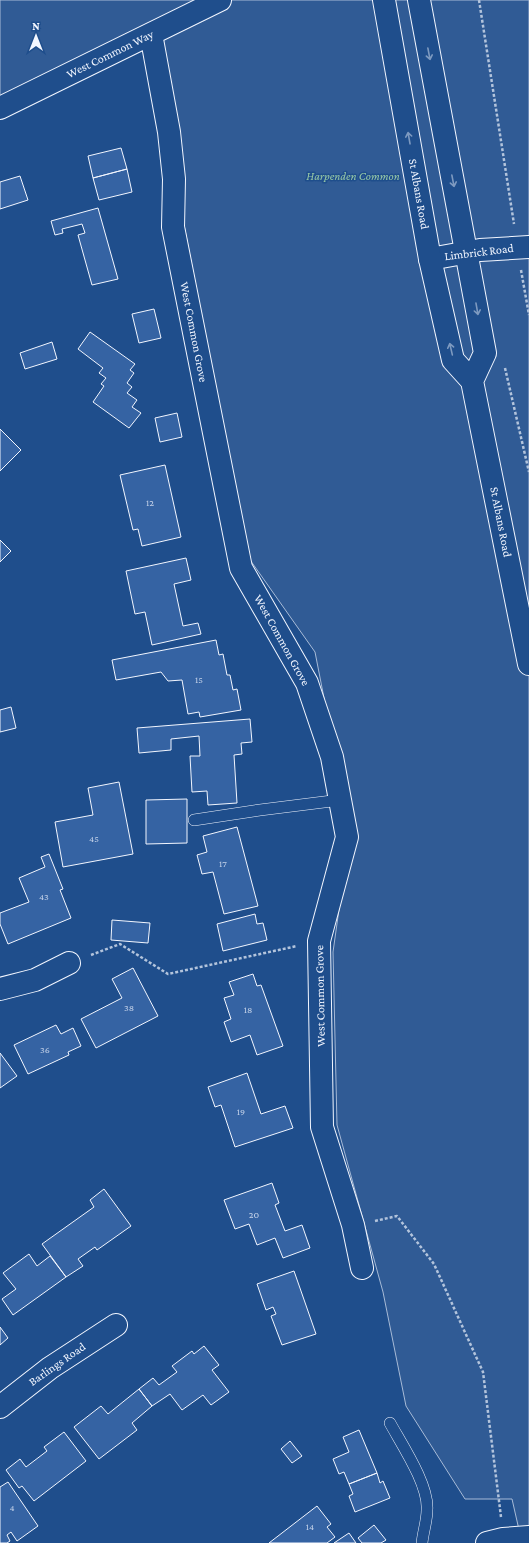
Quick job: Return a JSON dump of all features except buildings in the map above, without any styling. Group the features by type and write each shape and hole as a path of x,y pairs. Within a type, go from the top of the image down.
{"street":[{"name":"West Common Way","path":"0,108 220,0"},
{"name":"St Albans Road","path":"384,0 430,259 454,360 472,381 529,664"},
{"path":"419,0 485,354 472,381"},
{"name":"West Common Grove","path":"151,34 169,132 174,179 173,227 241,568 307,683 332,757 347,837 319,941 322,1127 353,1225 362,1268"},
{"name":"Limbrick Road","path":"430,259 466,252 523,248"},
{"path":"0,989 35,980 69,963"},
{"name":"Barlings Road","path":"0,1406 50,1368 116,1325"},
{"path":"495,1542 529,1537"}],"lane":[{"path":"194,820 340,800"},
{"path":"390,1423 426,1494 428,1509 422,1543"}],"path":[{"path":"479,0 523,248 529,315"},
{"path":"69,963 120,944 168,974 319,941"},
{"path":"353,1225 397,1216 434,1264 483,1372 498,1486 495,1542"}],"green space":[{"name":"Harpenden Common","path":"0,0 529,0 529,1543 522,1543 512,1499 465,1499 406,1406 383,1292 337,1125 333,952 350,831 315,652 248,557 149,43 0,111"}]}
